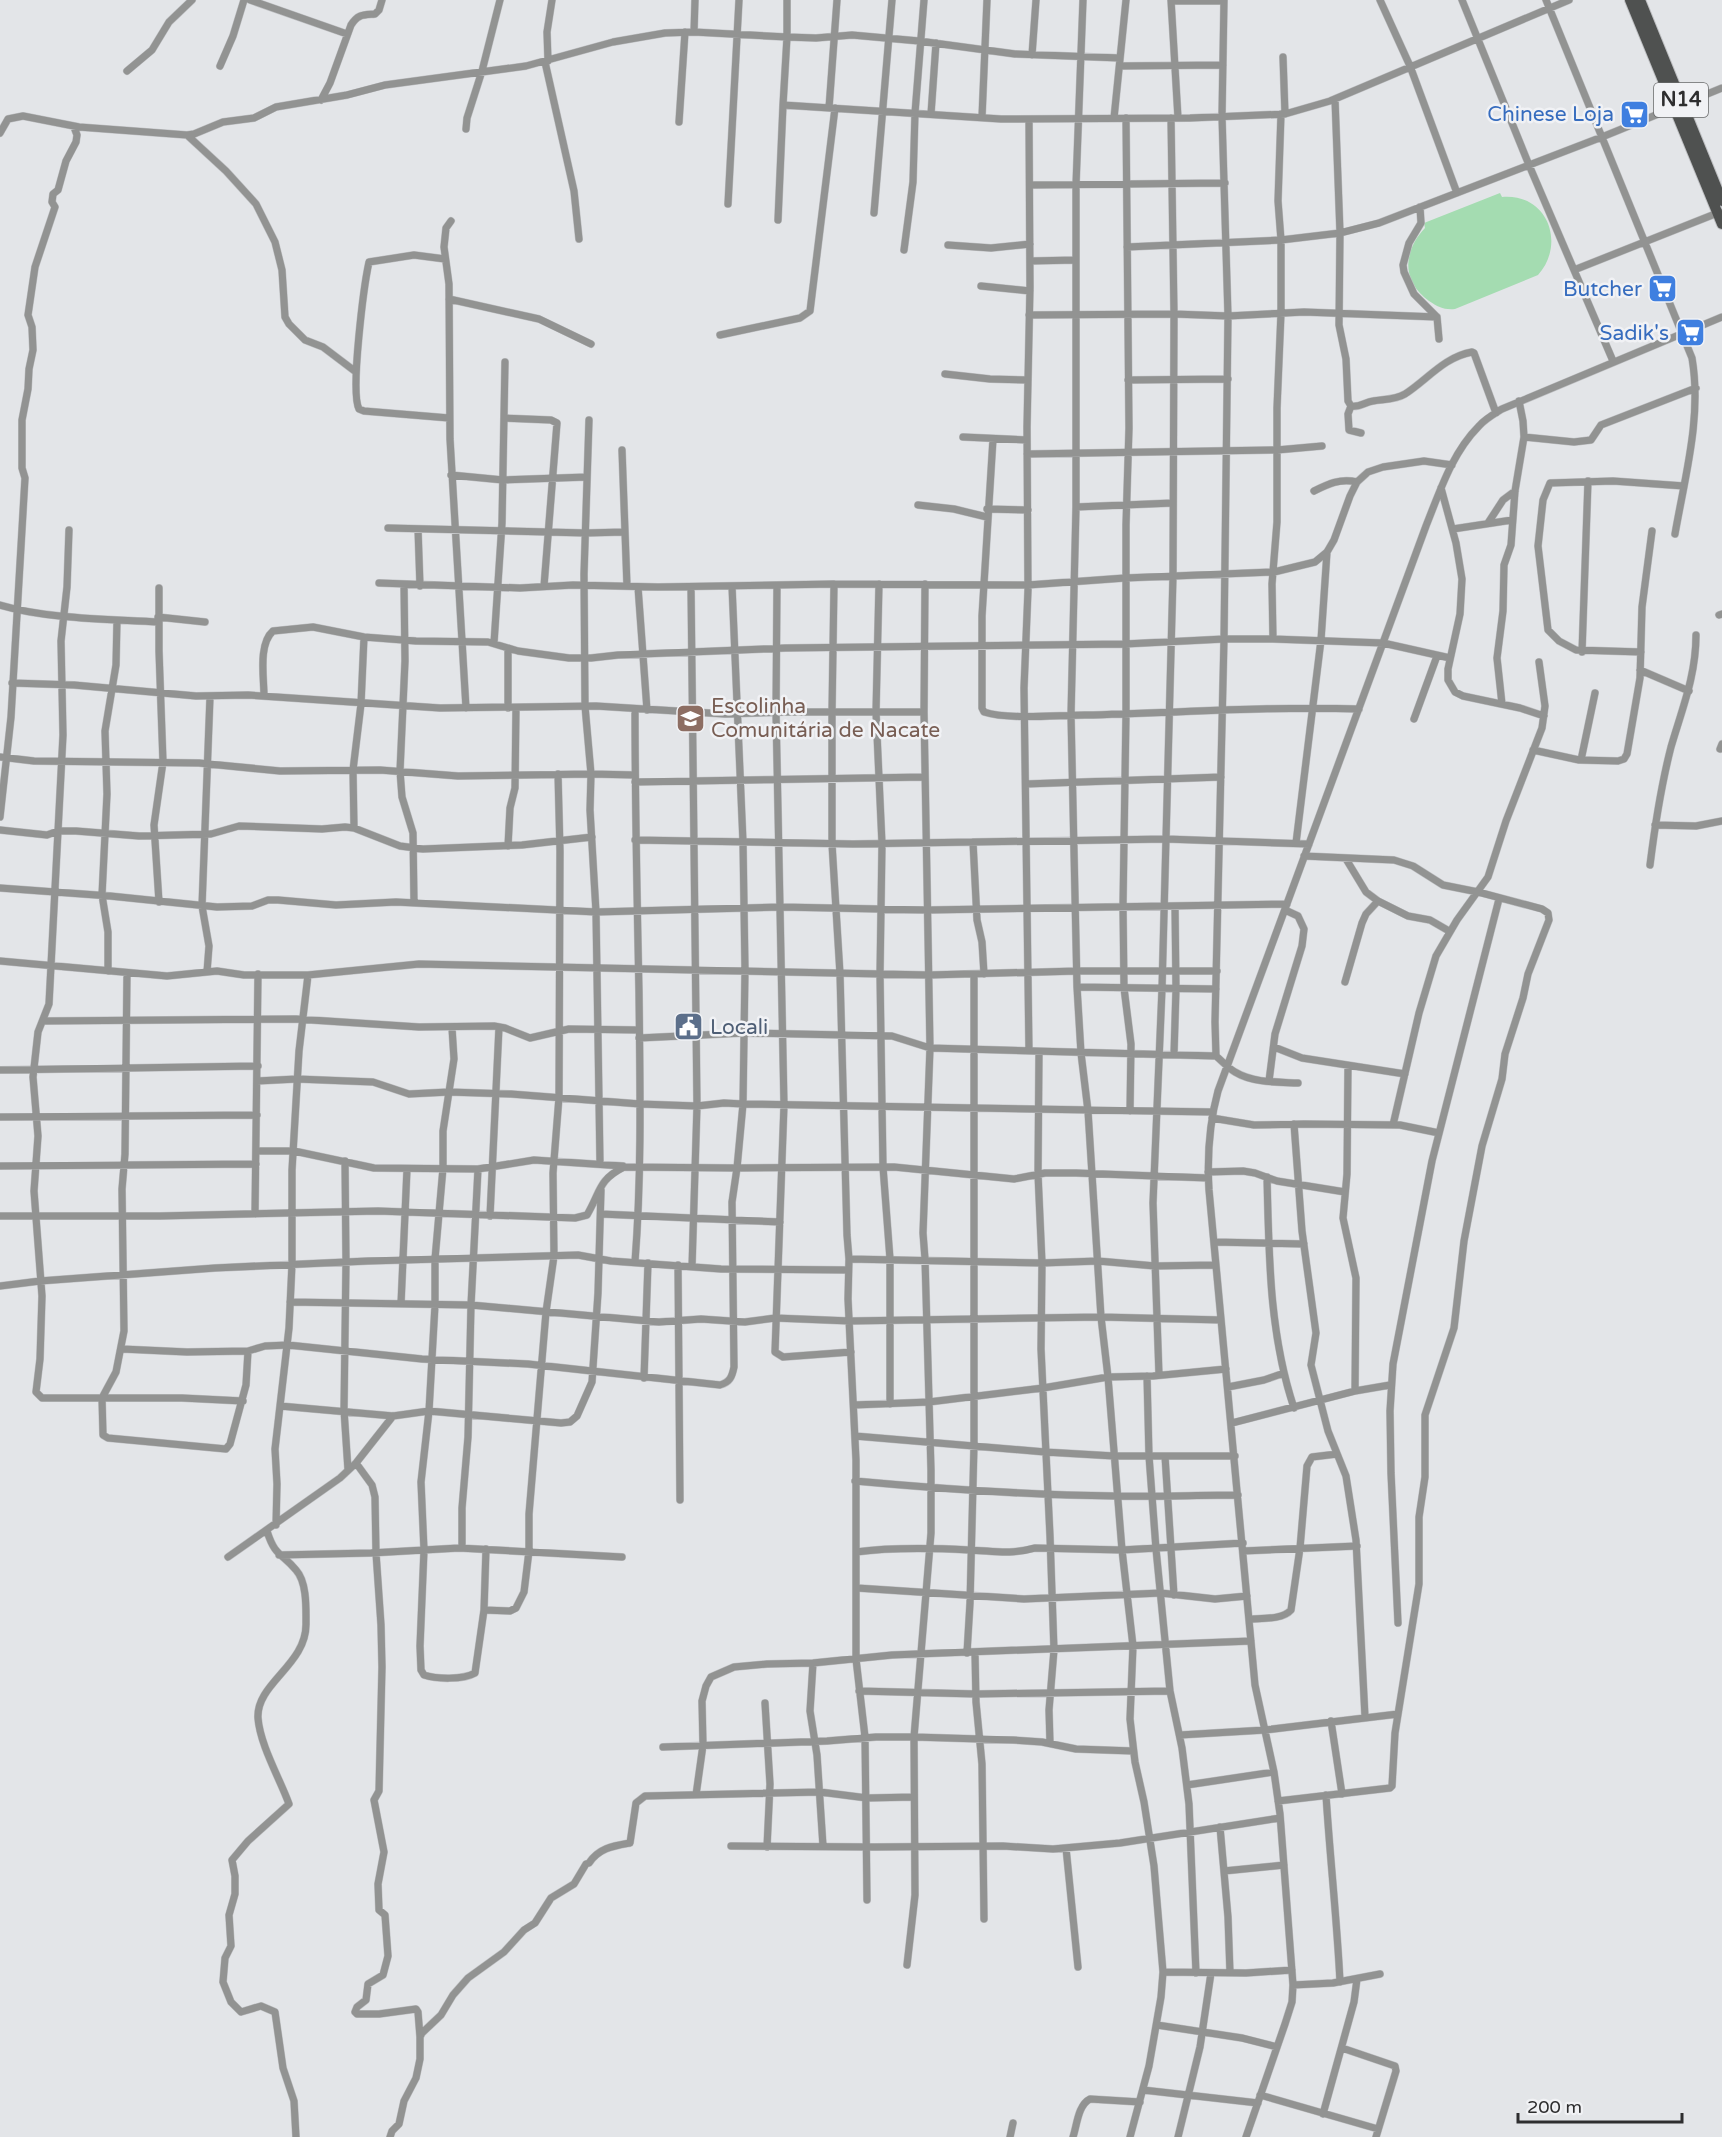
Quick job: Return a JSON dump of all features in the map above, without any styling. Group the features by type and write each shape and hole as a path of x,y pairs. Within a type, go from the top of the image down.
{"main road":[{"name":"N14","path":"1630,0 1722,201"},
{"name":"N14","path":"1640,0 1678,106 1720,212 1722,224"}],"street":[{"path":"127,71 152,50 169,22 192,0"},
{"path":"220,66 233,36 244,0"},
{"path":"250,0 347,34"},
{"path":"321,100 330,83 347,34 356,18 375,14 382,0"},
{"path":"466,129 466,118 482,71 501,0"},
{"path":"552,0 547,32 546,61 574,191 579,239"},
{"path":"694,32 695,0"},
{"path":"728,204 739,0"},
{"path":"778,220 787,0"},
{"path":"720,335 800,318 810,311 832,108 833,36 837,0"},
{"path":"874,213 892,0"},
{"path":"904,250 914,182 915,112 924,0"},
{"path":"982,117 987,0"},
{"path":"1032,55 1036,0"},
{"path":"1083,0 1076,185 1077,315 1074,454 1076,507 1071,715 1077,987 1081,1053 1088,1111 1101,1317 1133,1646 1130,1719 1133,1751 1150,1839 1158,1904 1162,1972 1157,2025 1130,2137"},
{"path":"1114,118 1126,0"},
{"path":"1380,0 1410,66 1457,193"},
{"path":"1462,0 1529,165 1613,361"},
{"path":"1546,0 1692,358 1696,388 1692,441 1675,534"},
{"path":"783,105 1029,119 1174,118 1283,114 1335,99 1569,0"},
{"path":"1159,1375 1153,1203 1160,1053 1173,576 1172,184 1176,66 1171,1 1224,1 1222,116 1228,379 1216,1056"},
{"path":"679,122 685,32"},
{"path":"0,134 8,118 23,116 74,127 194,134 214,124 254,118 276,107 321,100 385,85 526,66 613,42 665,33 694,32 787,38 852,35 1032,55 1176,66 1223,65"},
{"path":"931,114 936,43"},
{"path":"1273,639 1281,314 1281,240 1278,201 1283,114 1283,57"},
{"path":"1127,247 1281,240 1340,233 1379,223 1722,88"},
{"path":"1335,99 1340,233 1340,334 1346,359 1348,401 1351,406"},
{"path":"1126,118 1128,453 1123,906 1124,988 1131,1053 1130,1111"},
{"path":"1029,119 1028,585 1025,644 1029,1052"},
{"path":"0,817 3,758 12,683 25,478 22,468 22,420 33,350 32,327 28,315 35,267 55,207 52,202 53,194 58,190 66,161 76,142 77,135 74,127"},
{"path":"187,135 226,171 256,204 275,242 282,270 285,317 289,324 305,340 323,347 356,372"},
{"path":"1030,185 1225,183"},
{"path":"1420,207 1420,223 1409,243 1403,265 1404,272 1414,294 1437,317 1439,339"},
{"path":"1574,270 1720,212"},
{"path":"451,221 444,237 449,299 449,418 466,708"},
{"path":"948,245 991,248 1030,244"},
{"path":"445,259 414,255 369,262 356,372 359,409 382,414 449,418"},
{"path":"1030,261 1076,260"},
{"path":"981,286 1030,291"},
{"path":"449,299 527,316 558,327 591,344"},
{"path":"1029,315 1228,316 1340,313 1437,317"},
{"path":"1246,2137 1292,2002 1293,1985 1280,1818 1274,1772 1256,1685 1215,1264 1207,1152 1212,1115 1227,1066 1441,488 1463,445 1480,425 1496,413 1519,401 1722,317"},
{"path":"1351,406 1356,407 1367,402 1394,399 1404,395 1443,365 1472,352 1496,413"},
{"path":"494,644 499,587 505,363"},
{"path":"945,374 1028,380"},
{"path":"1128,380 1228,379"},
{"path":"1524,437 1575,442 1591,441 1601,425 1696,388"},
{"path":"1502,704 1497,658 1503,611 1504,565 1511,545 1515,491 1524,437 1519,401"},
{"path":"1351,406 1348,414 1349,430 1361,433"},
{"path":"504,418 551,420 557,423 544,586"},
{"path":"589,420 584,585 585,706 591,774 590,810 596,912 600,1163"},
{"path":"963,437 1027,440"},
{"path":"993,439 987,513 986,585 982,616 982,708 984,712 1025,716 1311,708 1359,710"},
{"path":"1027,454 1277,450 1322,447"},
{"path":"622,450 627,586"},
{"path":"379,583 499,587 1028,585 1125,578 1274,572 1315,562 1327,552 1357,482 1368,472 1383,467 1424,461 1452,465"},
{"path":"451,475 503,480 587,477"},
{"path":"1641,652 1614,650 1582,652 1559,641 1548,630 1538,546 1543,500 1550,483 1588,481 1684,486"},
{"path":"1582,652 1588,481"},
{"path":"1314,491 1330,483 1357,482"},
{"path":"1441,488 1462,569 1460,614 1450,658 1448,680 1455,692 1544,716"},
{"path":"1488,523 1503,500 1515,491"},
{"path":"1076,507 1173,502"},
{"path":"918,506 987,513 1028,510"},
{"path":"1453,529 1512,520"},
{"path":"388,528 501,532 624,532"},
{"path":"418,529 420,586"},
{"path":"69,530 61,641 62,761 49,1004 38,1032 34,1069 38,1136 35,1166 36,1217 42,1334 38,1396 42,1398 243,1401"},
{"path":"1533,750 1581,760 1618,761 1624,759 1627,754 1636,709 1642,607 1652,531"},
{"path":"1296,843 1321,640 1327,552"},
{"path":"834,584 832,844 840,974 855,1436 856,1659 865,1737 867,1900"},
{"path":"879,584 876,712 882,844 880,974 883,1167 890,1259 890,1404"},
{"path":"404,585 405,640 400,771 402,797 411,824 414,849 414,903"},
{"path":"777,585 776,712 784,1105 775,1352 783,1357 851,1352"},
{"path":"908,1965 914,1911 916,1692 927,1593 931,1488 925,1259 922,1233 930,1048 924,712 925,585"},
{"path":"638,586 647,710"},
{"path":"122,1349 249,1351 265,1346 288,1345 431,1360 542,1365 720,1385 727,1383 731,1378 734,1367 731,1220 743,1104 745,970 743,842 732,586"},
{"path":"691,587 697,1106 692,1267"},
{"path":"159,588 163,762 154,835 159,902"},
{"path":"0,604 16,609 117,620 206,622"},
{"path":"108,971 108,932 102,895 107,794 105,731 116,665 117,620"},
{"path":"264,696 266,639 273,631 313,627 405,640 494,644 508,649 569,658 777,648 1125,644 1273,639 1383,643 1450,658"},
{"path":"1650,865 1655,825 1671,748 1695,667 1696,635"},
{"path":"354,828 353,770 361,704 364,636"},
{"path":"508,649 515,775 508,846"},
{"path":"1414,719 1437,656"},
{"path":"1394,1125 1430,971 1449,931 1479,892 1493,866 1506,821 1542,728 1545,706 1539,662"},
{"path":"1640,670 1689,691"},
{"path":"12,683 63,684 210,697 264,696 403,707 585,706 693,714 924,712"},
{"path":"1581,760 1595,693"},
{"path":"207,972 209,946 202,906 210,697"},
{"path":"635,709 640,1104 635,1262"},
{"path":"3,758 207,763 280,771 400,771 458,776 591,774 694,780 925,777"},
{"path":"484,1610 510,1611 516,1608 524,1592 528,1551 546,1312 554,1256 554,1160 559,1097 558,774"},
{"path":"1026,784 1221,777"},
{"path":"1655,825 1696,826 1722,821"},
{"path":"0,830 47,835 58,831 154,835 206,834 239,826 354,828 393,844 414,849 508,846 592,837"},
{"path":"635,840 926,844 1220,839 1309,844"},
{"path":"973,842 976,909 983,949 984,974"},
{"path":"1278,1801 1392,1786 1395,1733 1419,1584 1419,1517 1425,1477 1425,1415 1453,1335 1464,1240 1482,1146 1502,1079 1505,1054 1523,998 1528,974 1549,920 1548,913 1542,909 1443,885 1404,862 1304,856"},
{"path":"1346,859 1366,892 1378,901 1408,916 1430,920 1449,931"},
{"path":"0,888 235,908 252,906 268,900 336,905 414,903 596,912 781,907 928,910 1175,906 1218,903 1286,907 1298,916 1304,929 1302,946 1279,1016 1269,1081"},
{"path":"1398,1623 1391,1473 1390,1384 1415,1246 1439,1133 1499,899"},
{"path":"1345,982 1362,923 1366,914 1378,901"},
{"path":"1174,1054 1175,906"},
{"path":"0,961 167,976 207,972 308,975 419,963 597,969 929,975 1216,970"},
{"path":"128,973 125,1166 122,1189 125,1309 122,1349 116,1372 102,1398 103,1435 108,1438 226,1449 230,1444 243,1401 249,1351"},
{"path":"974,974 974,1445 971,1653 980,1739 984,1919"},
{"path":"255,1214 258,975"},
{"path":"276,1525 278,1484 275,1449 288,1345 297,1079 308,975"},
{"path":"1077,987 1216,989"},
{"path":"44,1021 303,1019 409,1027 499,1027 530,1038 558,1031 597,1029 639,1034 881,1035 892,1036 930,1048 1216,1056 1236,1073 1261,1081 1298,1083"},
{"path":"490,1216 499,1027"},
{"path":"452,1028 454,1059 443,1131 443,1168 435,1259 435,1305 429,1412 421,1482 424,1550 420,1646 423,1675 452,1677 471,1676 474,1673 484,1610 486,1549"},
{"path":"1274,1047 1302,1058 1406,1074"},
{"path":"1039,1052 1038,1174 1042,1263 1041,1318 1054,1650 1050,1692 1050,1743"},
{"path":"0,1070 258,1066"},
{"path":"1348,1066 1343,1218 1356,1278 1355,1391"},
{"path":"257,1081 297,1079 373,1082 409,1094 449,1092 697,1106 724,1103 1158,1111 1212,1115 1254,1125 1394,1125 1439,1133"},
{"path":"0,1117 257,1115"},
{"path":"1294,1124 1304,1244 1316,1333 1311,1361 1328,1431 1346,1476 1357,1546 1365,1717"},
{"path":"256,1151 294,1151 374,1168 407,1169 478,1169 534,1160 554,1160 624,1167 694,1166 783,1169 883,1167 1014,1179 1038,1174 1208,1175 1243,1172 1277,1181 1345,1192"},
{"path":"345,1161 344,1410 348,1470"},
{"path":"0,1166 256,1164"},
{"path":"0,1216 404,1212 575,1218 587,1215 601,1184 610,1174 624,1167"},
{"path":"401,1304 407,1169"},
{"path":"462,1548 478,1169"},
{"path":"1267,1177 1274,1319 1284,1373 1294,1408"},
{"path":"280,1406 393,1416 429,1412 570,1422 577,1416 591,1387 597,1317 601,1184"},
{"path":"601,1214 780,1222"},
{"path":"1214,1242 1304,1244"},
{"path":"0,1286 123,1274 292,1264 554,1256 586,1256 599,1259 731,1269 848,1270"},
{"path":"849,1259 1042,1263 1098,1261 1155,1266 1215,1264"},
{"path":"644,1378 648,1263"},
{"path":"678,1265 680,1500"},
{"path":"290,1302 471,1305 646,1321 700,1319 745,1322 775,1318 850,1322 974,1321 1101,1317 1221,1320"},
{"path":"854,1405 929,1402 1043,1388 1108,1377 1226,1369"},
{"path":"1228,1387 1264,1380 1284,1373"},
{"path":"1146,1376 1152,1497 1170,1691 1180,1735 1187,1785 1196,1973"},
{"path":"1232,1423 1390,1384"},
{"path":"228,1557 276,1525 348,1470 393,1416"},
{"path":"855,1436 1114,1456 1235,1456"},
{"path":"1250,1619 1281,1616 1291,1610 1309,1461 1312,1457 1337,1454"},
{"path":"1165,1456 1174,1594"},
{"path":"356,1463 372,1485 375,1497 382,1667 379,1791 374,1800 384,1852 378,1884 379,1910 385,1915 388,1956 383,1975 368,1984 366,2000 357,2007 355,2012 357,2014 379,2014 416,2009 420,2037 420,2059 416,2078 404,2101 399,2124 390,2137"},
{"path":"855,1481 1048,1495 1117,1497 1238,1495"},
{"path":"267,1531 271,1544 279,1555 298,1571 304,1596 306,1634 296,1658 267,1692 258,1712 266,1748 289,1804 248,1841 232,1860 235,1894 229,1915 231,1946 225,1958 223,1982 231,2002 241,2012 261,2006 275,2012 283,2068 294,2100 296,2137"},
{"path":"856,1552 882,1549 930,1549 1015,1553 1035,1548 1122,1550 1357,1546"},
{"path":"279,1555 462,1548 622,1557"},
{"path":"857,1588 1053,1599 1161,1593 1215,1599 1247,1596"},
{"path":"696,1794 703,1745 702,1701 706,1686 711,1677 734,1667 920,1654 1251,1641"},
{"path":"813,1663 810,1711 820,1792 823,1846"},
{"path":"860,1691 976,1694 1170,1691"},
{"path":"765,1703 769,1792 766,1847"},
{"path":"1180,1735 1265,1730 1398,1714"},
{"path":"1331,1721 1342,1794"},
{"path":"663,1747 865,1737 914,1737 1050,1743 1076,1749 1133,1751"},
{"path":"1187,1785 1274,1772"},
{"path":"420,2037 441,2015 453,1995 468,1978 504,1952 524,1930 535,1923 551,1898 574,1884 593,1857 607,1847 630,1843 636,1803 645,1796 820,1792 867,1798 914,1797"},
{"path":"1326,1796 1341,1982"},
{"path":"731,1846 1066,1848 1150,1839 1280,1818"},
{"path":"1220,1827 1230,1973"},
{"path":"1066,1848 1078,1966"},
{"path":"1224,1870 1284,1865"},
{"path":"1162,1972 1230,1973 1292,1970"},
{"path":"1178,2137 1203,2031 1211,1973"},
{"path":"1293,1985 1341,1982 1380,1974"},
{"path":"1323,2114 1354,2002 1357,1979"},
{"path":"1157,2025 1242,2038 1277,2047"},
{"path":"1342,2048 1395,2066 1396,2070 1376,2137"},
{"path":"1143,2090 1258,2103"},
{"path":"1260,2095 1323,2114 1340,2116 1378,2129"},
{"path":"1073,2137 1082,2105 1086,2101 1090,2099 1140,2102"},
{"path":"1010,2137 1013,2123"}],"green space":[{"path":"1500,193 1502,197 1518,198 1531,203 1541,212 1548,223 1551,236 1551,249 1546,263 1538,275 1455,309 1444,308 1432,303 1413,284 1408,266 1412,246 1425,228 1424,223"}],"place":[{"name":"Chinese Loja","path":"1635,114"},
{"name":"Butcher","path":"1663,289"},
{"name":"Sadik's","path":"1690,333"},
{"name":"Escolinha Comunitária de Nacate","path":"690,718"},
{"name":"Locali","path":"689,1027"}]}
